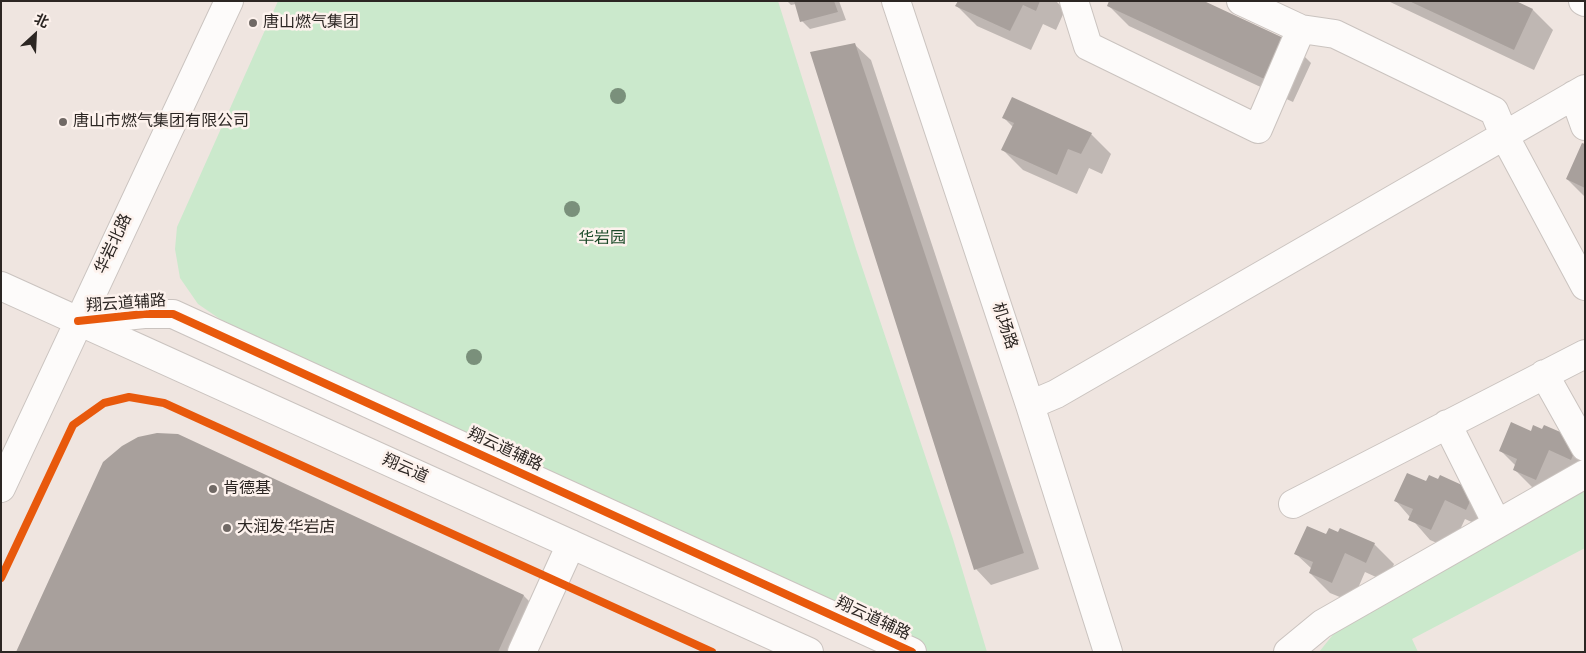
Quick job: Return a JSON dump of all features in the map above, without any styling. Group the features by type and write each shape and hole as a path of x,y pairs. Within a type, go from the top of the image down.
{"street":[{"name":"华岩北路","path":"1,488 229,1"},
{"name":"机场路","path":"896,1 1030,404 1108,652"},
{"path":"1074,1 1088,46 1258,129 1301,29"},
{"path":"1241,1 1301,29 1335,34 1494,111 1504,135 1585,286"},
{"path":"1030,404 1065,389 1579,92 1585,126"},
{"name":"翔云道","path":"1,286 809,652"},
{"name":"翔云道辅路","path":"78,321 144,314 173,314 912,652"},
{"path":"1293,504 1585,354"},
{"path":"1544,374 1585,447"},
{"path":"1447,424 1496,522"},
{"path":"1288,652 1322,624 1496,522 1585,474"},
{"path":"522,652 571,544"}],"green space":[{"name":"华岩园","path":"278,1 778,1 856,249 953,539 987,652 920,652 230,326 198,304 180,278 175,249 177,227"},
{"path":"1585,486 1585,548 1412,639 1418,652 1319,652 1348,616"}],"building":[{"path":"794,1 834,1 838,12 800,22"},
{"path":"958,1 1040,1 1036,11 1023,5 1010,31 955,6"},
{"path":"1109,1 1204,1 1292,42 1273,83 1107,6"},
{"path":"1409,1 1516,1 1533,9 1514,50"},
{"path":"855,43 1024,553 974,570 810,52"},
{"path":"1012,97 1092,133 1081,154 1068,149 1057,175 1001,150 1014,123 1002,118"},
{"path":"1582,143 1585,144 1585,188 1566,179"},
{"path":"1511,422 1531,431 1533,425 1542,429 1544,425 1579,440 1571,460 1549,450 1536,480 1513,470 1517,459 1499,451"},
{"name":"大润发 华岩店","path":"157,433 178,434 524,595 498,652 16,652 103,462 122,446 138,437"},
{"path":"1407,473 1426,481 1429,475 1438,479 1440,475 1475,491 1466,510 1445,500 1431,530 1408,520 1413,509 1394,501"},
{"path":"1307,526 1326,534 1329,528 1338,532 1340,528 1375,543 1366,563 1345,553 1332,583 1309,573 1313,562 1294,554"}],"cycle path":[{"path":"78,321 144,314 173,314 912,652"},
{"path":"1,578 73,425 104,403 129,397 164,403 712,652"}],"place":[{"name":"唐山燃气集团","path":"253,23"},
{"name":"唐山市燃气集团有限公司","path":"63,122"},
{"name":"肯德基","path":"213,489"},
{"name":"大润发 华岩店","path":"227,528"}]}
